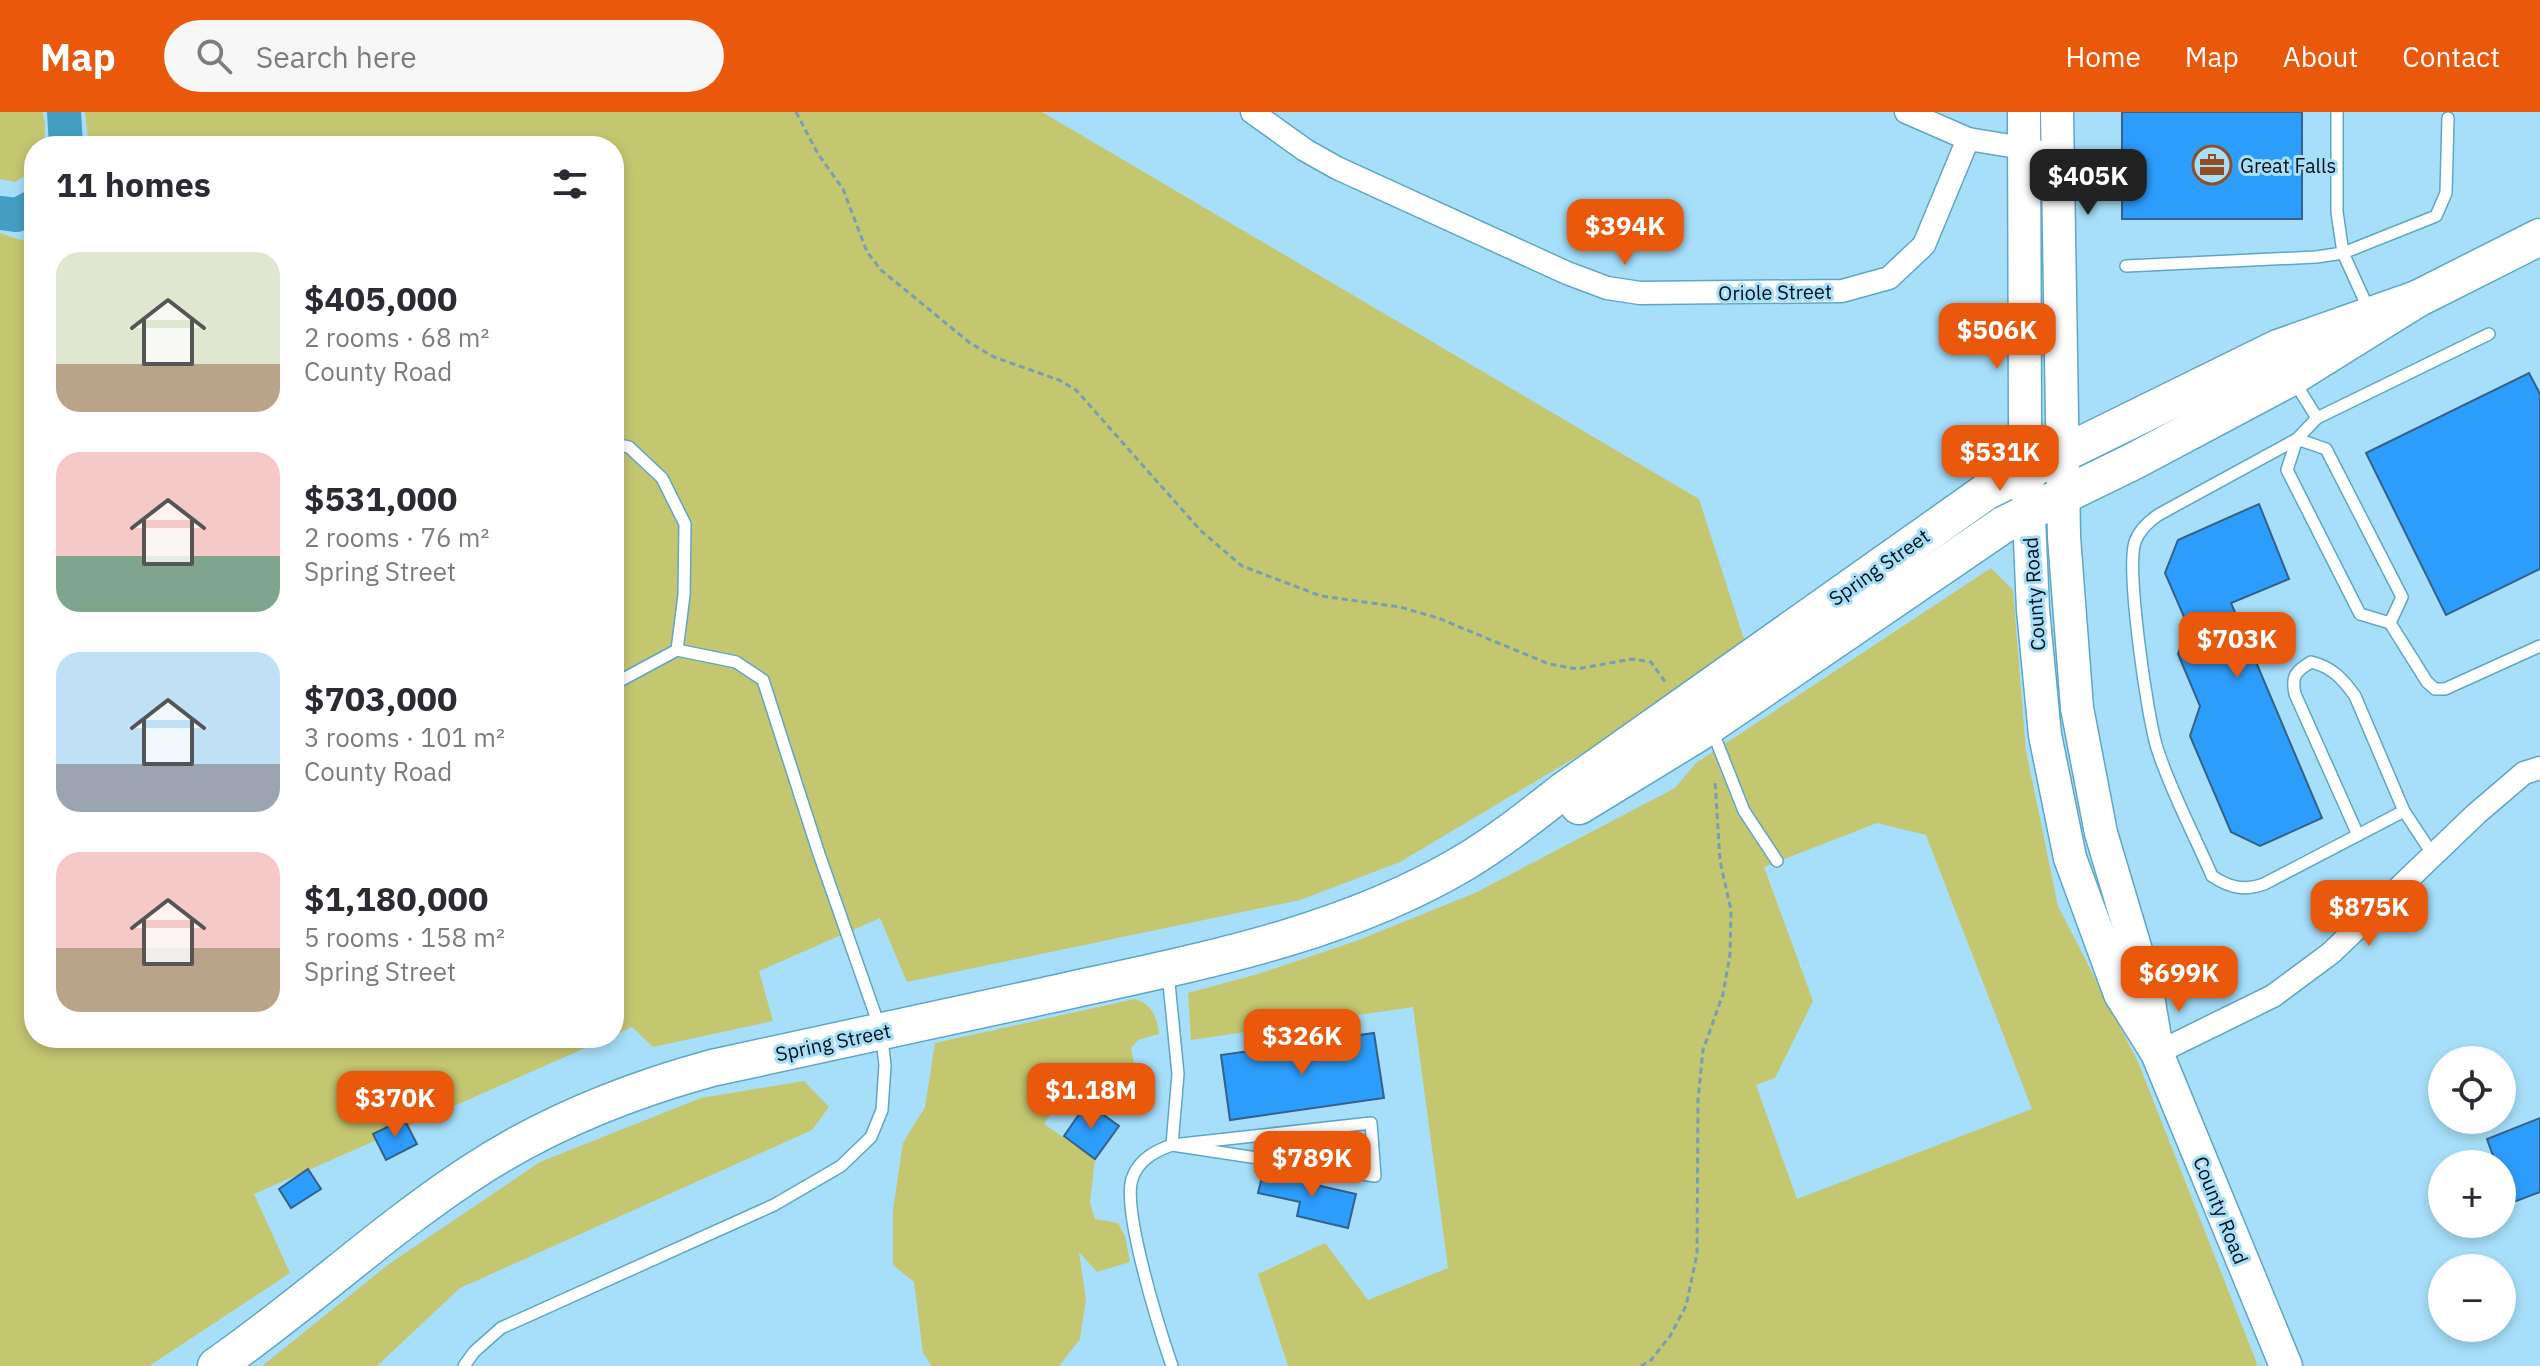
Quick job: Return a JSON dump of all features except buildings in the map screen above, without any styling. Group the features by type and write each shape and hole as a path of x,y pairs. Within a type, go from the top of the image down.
{"main road":[{"name":"County Road","path":"2024,112 2027,471 2033,610 2045,735 2070,858 2120,994 2157,1053 2286,1366"},
{"name":"County Road","path":"2057,112 2063,495 2077,708 2101,833 2146,984 2157,1053"},
{"name":"Spring Street","path":"216,1366 469,1174 508,1151 606,1104 665,1081 1256,947 1323,926 1388,900 1450,870 1506,836 1576,808 1987,491 2063,454 2285,362 2540,237"},
{"name":"Spring Street","path":"1696,716 2003,525 2063,495 2285,362 2370,315 2417,299"}],"street":[{"name":"Oriole Street","path":"1252,112 1305,150 1337,168 1567,273 1607,288 1640,293 1842,291 1889,278 1924,245 1968,139"},
{"path":"1906,112 1968,139 2060,154"},
{"path":"2157,1053 2273,996 2331,953 2524,773 2540,768"}],"lane":[{"path":"2337,112 2337,212 2343,253 2370,315"},
{"path":"2126,266 2343,253 2436,216 2446,193 2448,118"},
{"path":"2404,811 2248,890 2227,886 2212,876 2156,746 2149,714 2133,577 2134,543 2143,526 2158,515 2297,439 2317,418 2489,334"},
{"path":"2285,362 2317,418"},
{"path":"2297,439 2326,449 2395,583 2402,597 2390,623"},
{"path":"2297,439 2287,470 2360,614 2390,623 2427,682 2435,689 2445,689 2540,646"},
{"path":"624,446 629,447 662,478 685,524 684,595 677,650"},
{"path":"464,1366 474,1352 501,1328 774,1205 841,1166 871,1137 882,1110 885,1065 881,1031 763,680 736,662 677,650 624,679"},
{"path":"2358,835 2295,694 2292,681 2297,671 2311,662 2328,666 2355,696 2404,811 2433,855"},
{"path":"1696,716 1744,811 1777,861"},
{"path":"1167,969 1178,1074 1172,1145"},
{"path":"1172,1145 1375,1176 1371,1123 1172,1145 1146,1157 1132,1180 1131,1194 1136,1234 1172,1366"}],"path":[{"path":"796,112 818,154 843,189 867,252 881,270 970,343 994,357 1059,380 1076,390 1201,531 1242,566 1321,596 1400,607 1438,618 1549,664 1577,669 1632,659 1651,662 1696,716"},
{"path":"1641,1366 1651,1360 1670,1336 1686,1306 1697,1254 1698,1099 1703,1050 1723,994 1730,955 1731,910 1720,861 1715,782"}],"shaded area":[{"path":"0,112 42,112 44,136 24,136 24,176 15,182 0,179"},
{"path":"85,112 1042,112 1699,499 1744,639 1620,731 1400,862 1300,900 907,982 880,918 759,971 773,1021 653,1047 632,1027 624,1031 624,136 88,136"},
{"path":"0,233 24,240 24,1048 585,1048 254,1194 290,1273 149,1366 0,1366"},
{"path":"1991,568 2013,590 2026,751 2058,906 2138,1062 2258,1366 1288,1366 1258,1274 1325,1243 1368,1300 1448,1268 1413,1007 1191,1040 1188,993 1258,974 1356,941 1475,893 1675,788 1696,763","holes":["1877,823 1926,835 2032,1109 1797,1199 1756,1085 1775,1078 1813,1001 1764,867"]},
{"path":"1135,999 1153,1012 1159,1034 1138,1040 1131,1048 1135,1070 1102,1073 1080,1082 1063,1098 1044,1124 1095,1159 1090,1203 1095,1219 1118,1223 1125,1236 1130,1262 1097,1272 1079,1252 1086,1299 1080,1339 1059,1366 932,1366 923,1353 914,1282 893,1265 893,1210 903,1143 925,1107 935,1043"},
{"path":"804,1081 829,1107 812,1130 460,1288 377,1366 262,1366 389,1264 540,1162 701,1098"}],"waterway":[{"path":"64,112 65,136"},
{"path":"0,213 17,215 24,211"}],"place":[{"name":"Great Falls","path":"2212,165"}]}
